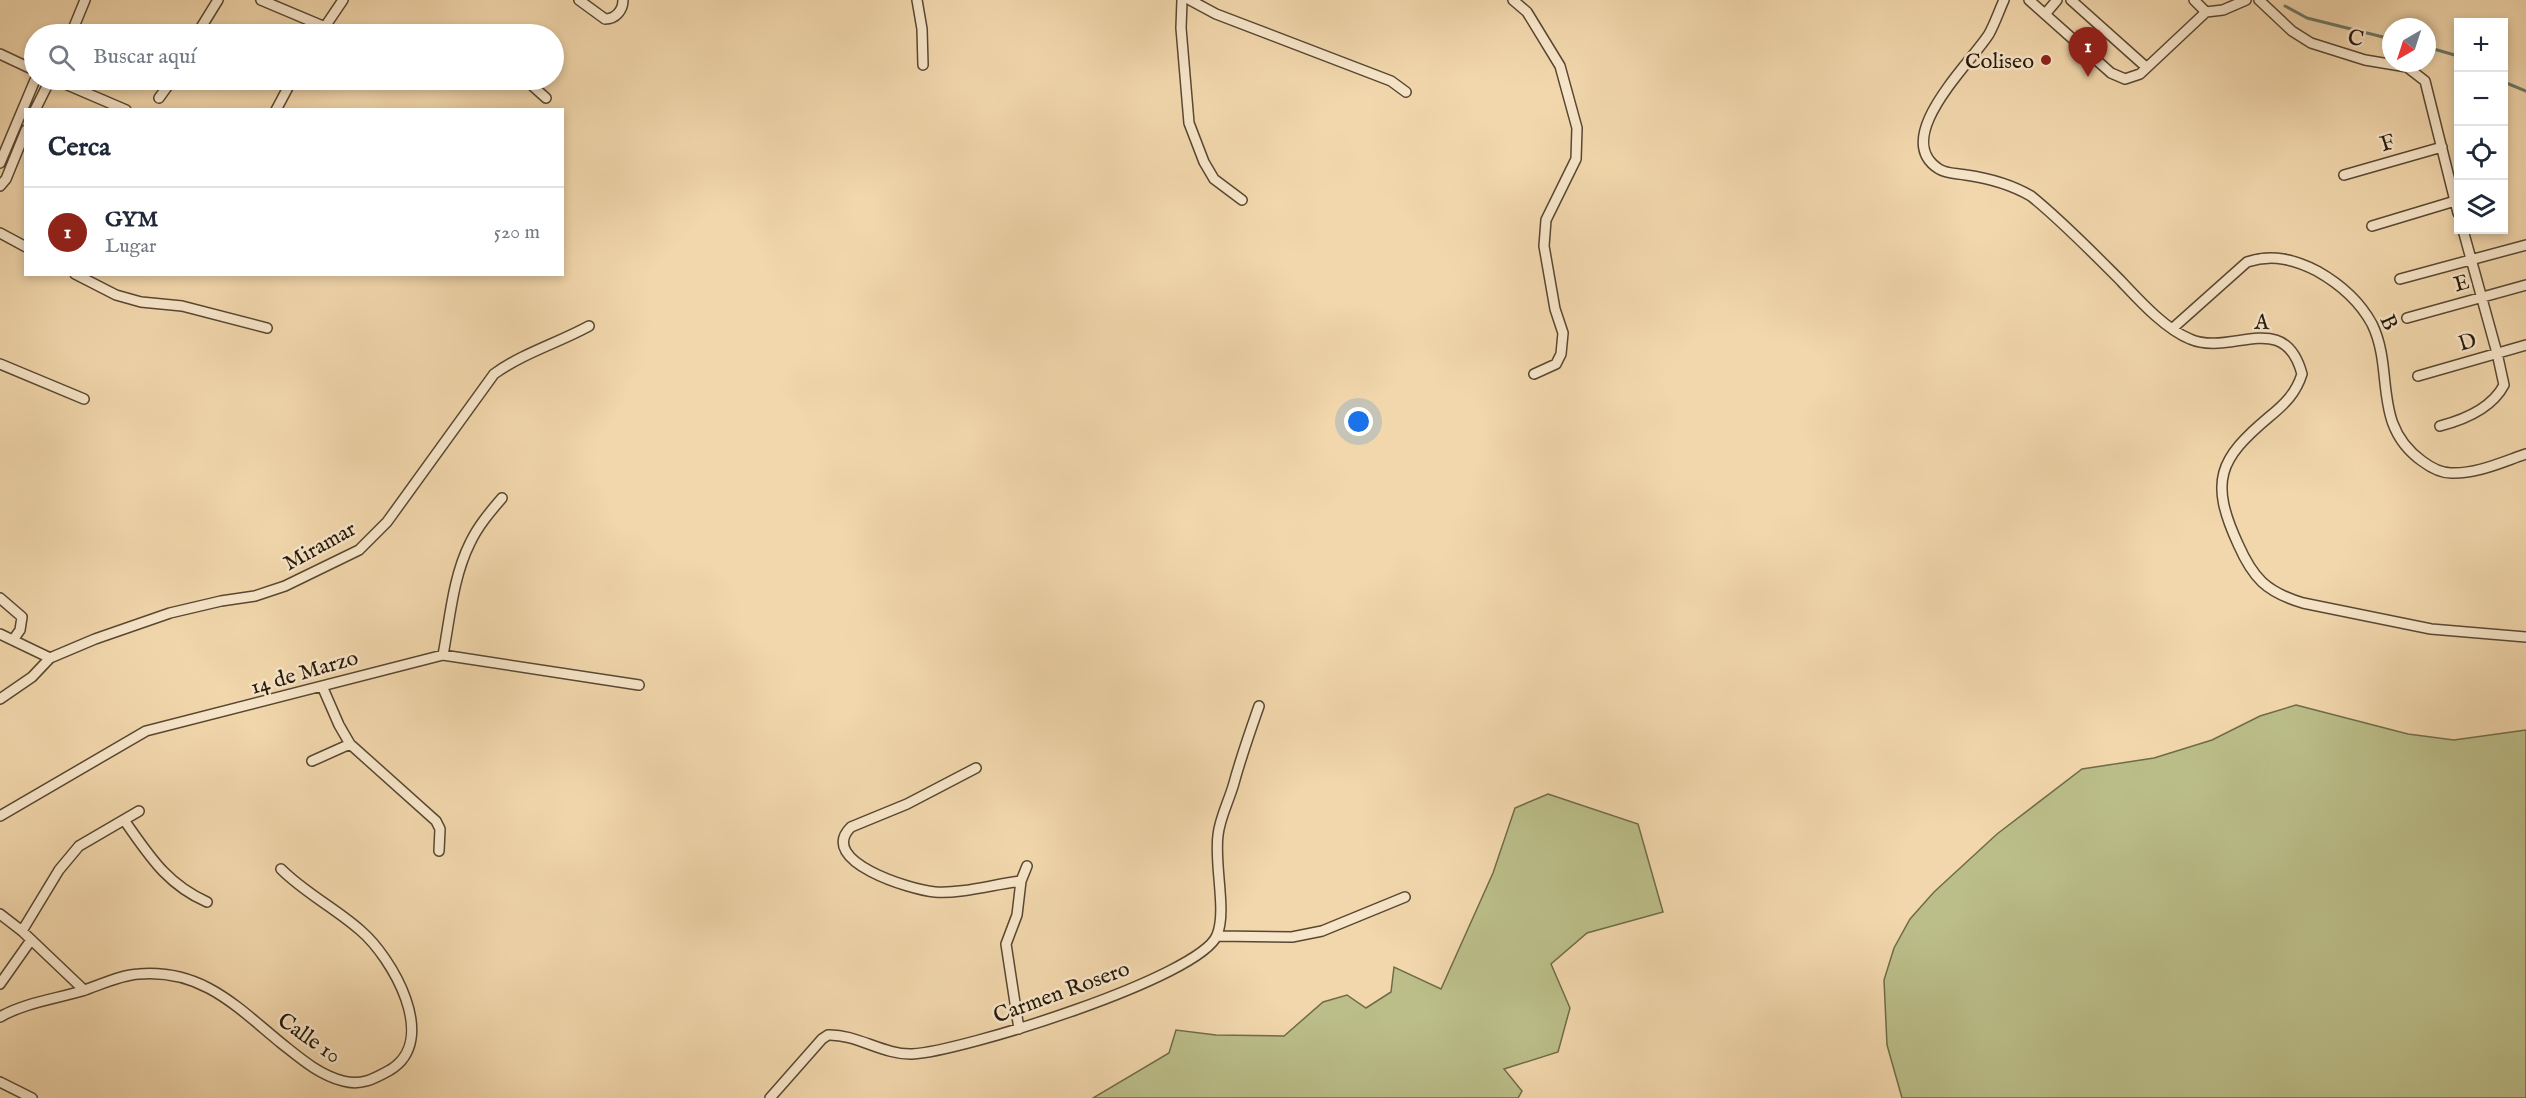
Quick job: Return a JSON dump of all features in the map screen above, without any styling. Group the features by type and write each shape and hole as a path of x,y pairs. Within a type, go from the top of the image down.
{"street":[{"path":"74,24 85,0"},
{"path":"203,24 218,0"},
{"path":"261,0 308,24"},
{"path":"327,24 343,0"},
{"path":"579,0 605,19 614,17 620,12 623,0"},
{"path":"917,0 922,29 923,65"},
{"path":"1182,0 1181,28 1189,123 1204,162 1214,179 1242,200"},
{"path":"1190,0 1216,14 1391,81 1406,92"},
{"path":"1513,0 1527,12 1560,66 1577,128 1576,159 1546,220 1544,246 1555,309 1563,333 1561,354 1556,364 1534,374"},
{"name":"A","path":"2004,0 1990,33 1932,110 1925,125 1923,147 1925,155 1939,169 1947,173 1968,175 2015,188 2031,196 2150,310 2190,340 2206,344 2265,337 2282,342 2293,352 2302,374 2299,385 2289,400 2241,441 2231,453 2223,471 2222,494 2236,540 2250,569 2266,587 2284,597 2341,612 2431,629 2526,637"},
{"path":"2029,0 2042,7 2111,74 2125,79 2140,74 2206,12 2223,10 2246,0"},
{"path":"2042,7 2057,0"},
{"path":"2071,0 2146,67"},
{"path":"2194,0 2206,12"},
{"name":"C","path":"2259,0 2292,31 2311,43 2365,60 2407,67 2425,81 2454,197"},
{"path":"0,54 24,65"},
{"path":"0,163 31,90"},
{"path":"36,108 45,90"},
{"path":"79,90 121,108"},
{"path":"159,98 165,90"},
{"path":"277,108 287,90"},
{"path":"537,90 546,98"},
{"path":"0,186 6,179 24,135"},
{"name":"F","path":"2344,175 2442,147"},
{"path":"2372,226 2454,201"},
{"path":"0,233 24,246"},
{"path":"2440,426 2467,418 2499,393 2504,386 2464,234"},
{"name":"B","path":"2400,279 2471,262 2526,245"},
{"name":"B","path":"2174,328 2247,262 2260,258 2282,258 2305,265 2327,277 2356,299 2372,325 2380,348 2387,408 2394,428 2415,456 2430,467 2449,473 2474,472 2526,454"},
{"path":"79,276 116,295 133,300 182,306 267,328"},
{"name":"E","path":"2407,318 2526,285"},
{"name":"Miramar","path":"0,699 32,677 50,658 95,639 170,613 255,596 285,586 359,550 387,522 494,374 508,364 589,326"},
{"name":"D","path":"2418,376 2526,345"},
{"path":"0,364 84,399"},
{"path":"443,655 460,566 482,522 502,498"},
{"path":"0,598 22,617 20,630 13,640"},
{"path":"0,634 50,658"},
{"name":"14 de Marzo","path":"0,816 146,731 256,705 443,655 639,685"},
{"path":"322,686 350,744 436,821 440,829 440,851"},
{"path":"1259,706 1240,758 1218,835 1216,871 1220,920 1217,936 1292,937 1322,931 1405,897"},
{"path":"312,761 350,744"},
{"path":"975,768 907,804 851,827 845,833 842,842 844,851 859,866 926,891 945,892 1021,881"},
{"path":"22,931 59,870 80,846 139,811"},
{"path":"123,820 171,880 186,893 207,902"},
{"path":"1019,1029 1006,944 1019,910 1021,881 1027,866"},
{"name":"Calle 10","path":"0,1017 21,1008 137,974 167,974 216,990 305,1062 325,1074 344,1082 360,1084 375,1079 394,1068 405,1056 412,1040 411,1018 403,992 387,962 361,930 303,889 281,869"},
{"path":"0,914 22,931 84,990"},
{"name":"Carmen Rosero","path":"771,1098 828,1035 835,1034 911,1054 980,1040 1121,994 1196,955 1210,945 1217,936"},
{"path":"0,984 31,940"},
{"path":"0,1082 32,1098"}],"green space":[{"path":"2296,705 2408,734 2454,740 2526,730 2526,1098 1902,1098 1887,1045 1884,980 1894,948 1910,919 1934,892 1997,834 2082,769 2154,758 2212,740 2260,716"},
{"path":"1548,794 1638,824 1663,912 1587,933 1551,964 1570,1008 1558,1052 1504,1069 1522,1091 1518,1098 1093,1098 1169,1053 1176,1030 1216,1035 1284,1036 1323,1002 1347,995 1366,1008 1391,992 1394,967 1441,989 1493,873 1515,808"}],"waterway":[{"path":"2285,6 2307,18 2382,37"},
{"path":"2436,50 2454,55"},
{"path":"2508,84 2526,91"}],"place":[{"name":"Coliseo","path":"2046,60"},
{"name":"GYM","path":"2088,77"}]}
